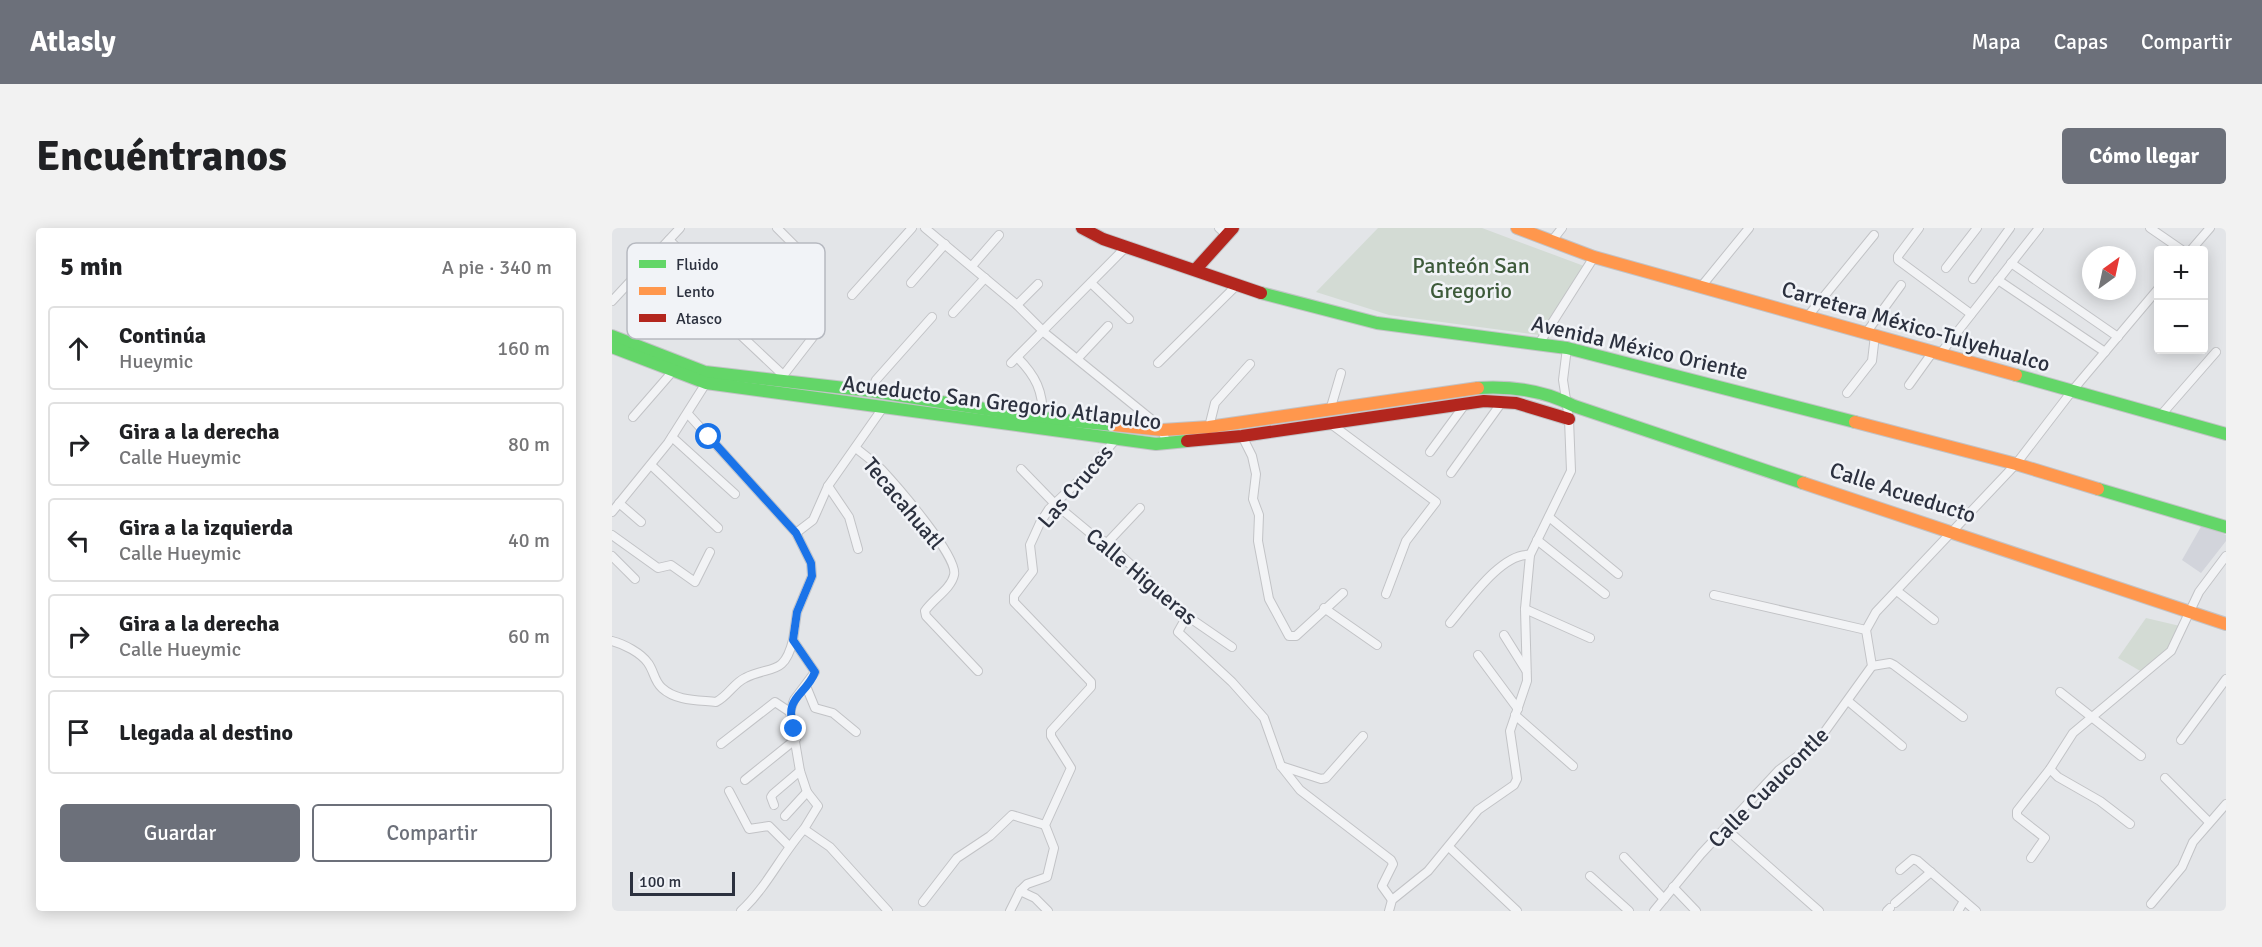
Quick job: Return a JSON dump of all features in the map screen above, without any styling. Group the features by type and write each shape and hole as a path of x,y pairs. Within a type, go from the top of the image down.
{"street":[{"path":"666,243 680,228"},
{"path":"777,228 792,243"},
{"path":"852,295 912,228"},
{"path":"925,228 1162,430 1167,444"},
{"name":"Avenida México Oriente","path":"1082,228 1103,239 1238,284 1377,323 1540,342 1567,348 2016,464 2226,527"},
{"name":"Carretera México-Tulyehualco","path":"1518,228 1594,257 1700,288 1808,316 2226,434"},
{"path":"1551,242 1562,228"},
{"path":"1700,288 1749,228"},
{"path":"1919,228 1898,256 1898,260 1971,314"},
{"path":"1946,268 1977,228"},
{"path":"1974,279 2010,228"},
{"path":"1909,385 1971,314 2039,228"},
{"path":"2150,228 2176,246"},
{"path":"2194,246 2210,228"},
{"path":"1196,269 1226,230"},
{"path":"972,267 999,234"},
{"path":"1808,316 1875,235"},
{"path":"669,240 672,243"},
{"path":"911,283 945,244"},
{"path":"1043,418 1043,398 1037,382 1014,360 1127,246"},
{"path":"1540,342 1594,257"},
{"path":"2011,263 2118,337"},
{"path":"952,313 985,278"},
{"path":"1998,280 2105,352"},
{"path":"1091,283 1129,319"},
{"path":"1017,305 1038,284"},
{"path":"1158,363 1238,284"},
{"path":"612,301 627,285"},
{"path":"1847,393 1872,361 1870,334 1901,285"},
{"path":"1963,717 1894,664 1872,666 1866,630 1876,612 2016,464 2072,392 2154,294"},
{"path":"871,391 876,380 932,317"},
{"path":"1078,358 1108,326"},
{"name":"Acueducto San Gregorio Atlapulco","path":"612,336 705,372 782,377 1043,418 1162,430 1209,427 1331,407 1484,387 1541,392 1560,396 1566,401"},
{"path":"743,339 782,377 811,339"},
{"name":"Acueducto San Gregorio Atlapulco","path":"612,347 706,383 882,409 1167,444 1331,424 1467,403 1502,402 1527,405 1569,419"},
{"path":"1389,911 1392,900 1428,871 1478,810 1514,785 1517,779 1510,731 1525,693 1527,671 1525,609 1530,555 1571,471 1569,419 1563,373 1567,348"},
{"path":"2161,415 2216,352"},
{"path":"1209,427 1215,403 1250,364"},
{"path":"633,417 673,371"},
{"path":"1331,407 1341,373"},
{"path":"612,512 672,437 706,383"},
{"name":"Calle Acueducto","path":"1566,401 1574,406 1954,531 2226,624"},
{"path":"1451,473 1502,402"},
{"path":"1430,452 1467,403"},
{"path":"796,533 813,520 828,486 882,409"},
{"path":"612,641 640,655 648,663 655,680 663,689 676,697 716,702 746,677 768,672 779,666 790,651 797,612 812,576 811,563 796,533 688,414"},
{"path":"1331,424 1436,502 1406,541 1386,594"},
{"path":"1242,436 1251,453 1256,474 1253,499 1259,515 1258,541 1273,609 1284,631 1292,637 1343,593"},
{"path":"672,437 735,494"},
{"name":"Las Cruces","path":"1045,825 1071,768 1051,736 1051,731 1089,691 1090,682 1013,600 1033,571 1030,545 1032,538 1055,504 1089,471 1116,439"},
{"name":"Tecacahuatl","path":"856,448 880,468 934,534 953,562 955,573 951,581 928,606 925,611 926,616 978,671"},
{"path":"651,465 718,528"},
{"name":"Calle Higueras","path":"1021,469 1055,504 1107,543 1187,615 1232,647"},
{"path":"828,486 849,517 858,549"},
{"path":"619,503 641,522"},
{"path":"1107,543 1140,508"},
{"path":"1549,518 1618,574"},
{"path":"612,535 655,566 664,568 671,565 695,582 710,552"},
{"path":"1537,540 1605,594"},
{"path":"1450,622 1505,561 1518,554 1530,555"},
{"path":"612,556 635,579"},
{"path":"2031,858 2044,840 2044,836 2017,816 2017,811 2050,769 2073,733 2171,651 2199,592 2226,556"},
{"path":"1897,591 1934,620"},
{"path":"1714,595 1866,630"},
{"path":"1324,608 1377,645"},
{"path":"1525,609 1590,638"},
{"path":"1187,615 1178,632 1232,682 1264,718 1281,766 1300,790 1391,860 1393,864 1382,886 1392,900"},
{"path":"1504,635 1527,671"},
{"path":"741,911 761,891 789,846 804,829 818,806 807,792 800,771 790,712 794,700 815,672 793,640"},
{"path":"1478,655 1516,712 1573,766"},
{"name":"Calle Cuaucontle","path":"1654,911 1725,828 1779,770 1818,741 1872,666"},
{"path":"2181,740 2226,679"},
{"path":"806,686 815,708 832,713 856,732"},
{"path":"2060,692 2141,756"},
{"path":"1848,701 1902,746"},
{"path":"721,744 775,702 790,712"},
{"path":"1281,766 1321,779 1326,778 1363,736"},
{"path":"745,780 796,740"},
{"path":"2050,769 2058,777 2100,801 2130,824"},
{"path":"774,805 771,797 773,794 800,771"},
{"path":"2164,778 2209,822"},
{"path":"729,791 749,829 769,826 789,846"},
{"path":"785,816 807,792"},
{"path":"2151,904 2182,867 2193,842 2226,804"},
{"path":"922,902 957,858 990,836 1012,814 1045,825 1054,848 1047,877 1027,884 1020,891 1010,911"},
{"path":"1725,828 1819,911"},
{"path":"804,829 830,847 888,911"},
{"path":"1449,847 1517,911"},
{"path":"1624,857 1664,899"},
{"path":"1900,870 1913,859 1976,911"},
{"path":"1891,908 1931,872"},
{"path":"1590,876 1629,911"},
{"path":"1673,887 1696,911"},
{"path":"1020,891 1035,898 1048,911"},
{"path":"1958,911 1964,901"}],"shaded area":[{"path":"2202,525 2226,535 2226,541 2201,573 2182,560"}],"green space":[{"name":"Panteón San Gregorio","path":"1378,228 1482,228 1584,266 1539,335 1389,315 1316,292"},
{"path":"2146,618 2180,626 2168,649 2142,672 2118,658"}],"traffic: fast":[{"path":"1261,293 1377,323 1567,348 1855,422"},
{"path":"612,336 705,372 871,391 1043,418 1114,425"},
{"path":"612,347 706,383 1156,444 1187,441"},
{"path":"2016,375 2226,434"},
{"path":"1478,388 1515,389 1551,396 1574,406 1803,483"},
{"path":"2098,489 2226,527"}],"traffic: slow":[{"path":"1517,228 1594,257 2016,375"},
{"path":"1114,425 1162,430 1209,427 1478,388"},
{"path":"1855,422 2016,464 2098,489"},
{"path":"1803,483 2226,624"}],"traffic: jam":[{"path":"1082,228 1103,239 1261,293"},
{"path":"1196,269 1233,228"},
{"path":"1187,441 1242,436 1484,401 1516,403 1569,419"}],"route":[{"path":"709,437 796,533 811,563 812,576 797,612 793,640 815,672 794,700 790,712 794,729"}]}
